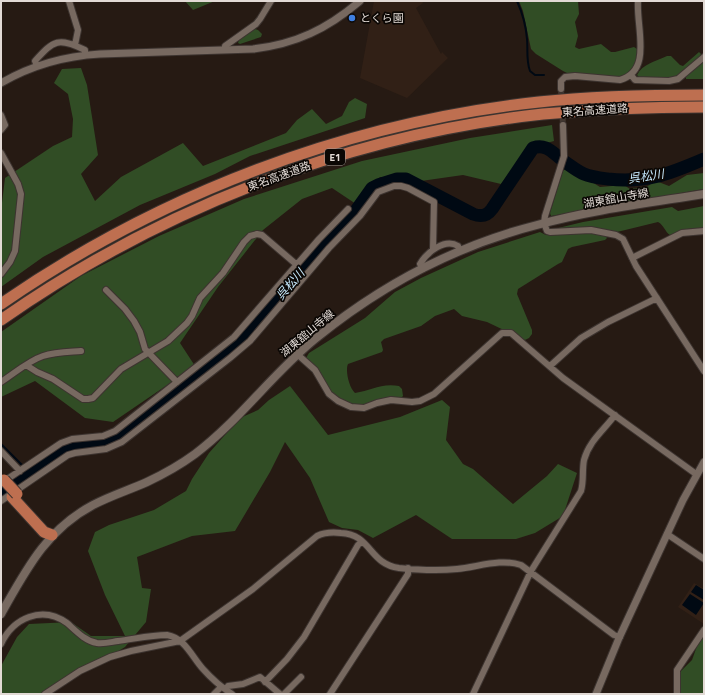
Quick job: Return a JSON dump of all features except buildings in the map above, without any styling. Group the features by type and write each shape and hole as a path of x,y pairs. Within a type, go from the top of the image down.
{"highway":[{"name":"東名高速道路","path":"1,304 65,262 172,205 229,180 322,148 392,128 444,117 539,102 640,95 704,95"},
{"name":"東名高速道路","path":"1,320 71,274 123,244 178,217 241,190 327,159 389,142 446,129 500,120 584,110 641,107 704,107"},
{"path":"2,482 10,497 49,527 52,535"}],"main road":[{"name":"湖東舘山寺線","path":"1,614 33,558 52,535 70,519 87,508 159,476 195,454 217,436 297,354 324,331 390,286 460,251 505,234 544,223 582,215 704,194"}],"street":[{"path":"68,1 78,30 75,45"},
{"path":"225,50 225,46 256,24 271,1"},
{"path":"1,83 37,66 68,57 85,55 265,48 300,38 333,22 360,1"},
{"path":"561,89 561,81 565,76 620,80 631,75 638,67 640,61 638,1"},
{"path":"37,66 36,61 52,44 62,42 75,45 84,50 85,55"},
{"path":"631,75 635,80 669,81 682,76 704,57"},
{"path":"676,79 677,81 684,82"},
{"path":"1,116 5,124 1,130"},
{"path":"563,126 564,156 545,216 544,223 547,231 591,230 620,236 625,242 632,258 657,298 704,370"},
{"path":"1,152 18,184 21,199 15,251 10,262 1,274"},
{"path":"10,497 64,456 106,449 122,442 237,353 250,341 329,248 363,213 376,194 382,190 397,186 405,186 434,202 433,249"},
{"path":"2,482 58,446 72,439 98,437 115,431 228,342 257,312 324,233 348,209"},
{"path":"632,258 682,233 704,231"},
{"path":"26,365 57,381 83,399 88,400 97,395 121,369 168,341 190,320 200,298 220,277 250,236 256,234 262,235 297,265"},
{"path":"422,269 420,264 433,249 452,243 458,246 460,251"},
{"path":"106,290 125,309 134,321 148,353 177,382"},
{"path":"550,366 581,338 608,322 657,298"},
{"path":"257,312 267,320"},
{"path":"297,354 315,370 325,389 333,398 351,407 364,408 384,401 412,402 428,399 502,333 511,333 563,378 696,474"},
{"path":"1,382 36,359 52,354 81,351"},
{"path":"473,694 531,571 581,491 584,459 589,446 615,415"},
{"path":"58,446 64,456"},
{"path":"1,451 20,471"},
{"path":"596,694 620,637 685,494 704,462"},
{"path":"45,694 80,671 100,661 131,651 180,641 253,590 317,536 332,532 352,534 362,541 375,556 393,567 449,570 508,562 521,565 531,571 614,635 620,637"},
{"path":"667,534 704,559"},
{"path":"265,682 304,637 358,545 362,541"},
{"path":"330,694 408,574 408,568"},
{"path":"1,644 8,632 19,622 32,616 39,615 46,615 60,619 87,640 93,642 106,643 167,635 175,637 180,641 202,669 232,694"},
{"path":"677,694 678,670 704,630"},
{"path":"284,694 301,676"},
{"path":"214,694 228,686 243,684 260,677 280,694"}],"shaded area":[{"path":"374,1 422,1 423,3 416,8 441,54 442,52 448,58 407,98 360,78"},
{"path":"694,583 704,589 704,624 678,607"},
{"path":"696,585 704,590 704,600 691,592"},
{"path":"690,594 704,603 696,615 682,605"}],"green space":[{"path":"185,1 215,1 193,10"},
{"path":"519,1 578,1 579,14 575,22 578,36 575,47 579,49 601,44 611,52 615,52 634,47 637,49 637,53 633,68 624,75 613,77 567,73 563,71 536,54 531,49 523,11"},
{"path":"255,29 262,34 261,37 240,44 238,43 239,40"},
{"path":"699,52 701,54 700,56 686,70 676,77 663,79 640,78 637,75 646,65 667,56 671,56 683,66"},
{"path":"704,62 704,79 686,79 686,77"},
{"path":"81,68 87,85 98,155 81,174 95,201 121,177 183,143 203,166 286,133 297,120 312,109 326,124 342,116 349,102 355,98 367,104 365,118 250,156 215,174 140,205 43,257 1,287 1,211 5,178 53,146 72,137 73,119 68,94 54,83 62,69"},
{"path":"552,125 554,141 528,148 501,184 463,175 421,181 380,177 356,204 332,188 302,199 263,230 218,287 180,343 195,366 113,422 85,418 35,381 1,397 1,332 81,276 159,236 244,199 362,161 470,138"},
{"path":"567,167 600,187 624,185 630,189 646,187 656,181 669,186 687,175 704,173 704,189 551,216 550,213 563,171"},
{"path":"704,206 704,228 687,229 670,235 658,222 617,232 592,227 558,228 583,222 672,207 678,211"},
{"path":"540,232 546,235 585,232 605,235 607,238 605,240 568,249 562,262 518,289 517,294 532,330 532,334 529,338 525,340 487,322 462,316 454,309 435,316 421,326 384,339 381,342 382,352 348,364 348,379 355,393 381,386 392,385 399,386 402,389 403,396 401,398 383,398 364,405 352,404 339,399 331,392 320,372 306,358 309,353 365,318 395,292 421,278 478,252"},
{"path":"290,386 328,435 400,417 442,400 450,407 446,440 463,464 473,469 513,504 547,476 558,464 577,473 563,516 535,533 516,539 452,539 416,515 373,538 358,530 342,528 329,522 310,478 285,442 270,472 235,531 192,536 137,557 142,588 151,589 146,622 125,647 49,694 1,694 1,666 17,637 29,624 71,622 91,636 125,636 105,595 88,551 95,532 109,525 154,510 186,491 209,453 240,418 258,410 269,400"},
{"path":"704,635 704,694 680,694 681,671 692,660 697,646"}],"waterway":[{"path":"517,1 526,29 530,71 535,75 544,75"},
{"name":"呉松川","path":"1,492 64,449 78,445 104,442 118,436 239,342 329,238 355,212 372,188 397,179 406,179 473,214 484,215 492,209 533,148 544,148 560,158"},
{"name":"呉松川","path":"565,162 590,176 608,179 635,180 669,173 704,159"},
{"path":"1,444 23,466"}],"tunnel":[{"path":"561,89 563,125"}],"place":[{"name":"とくら園","path":"352,18"}]}
